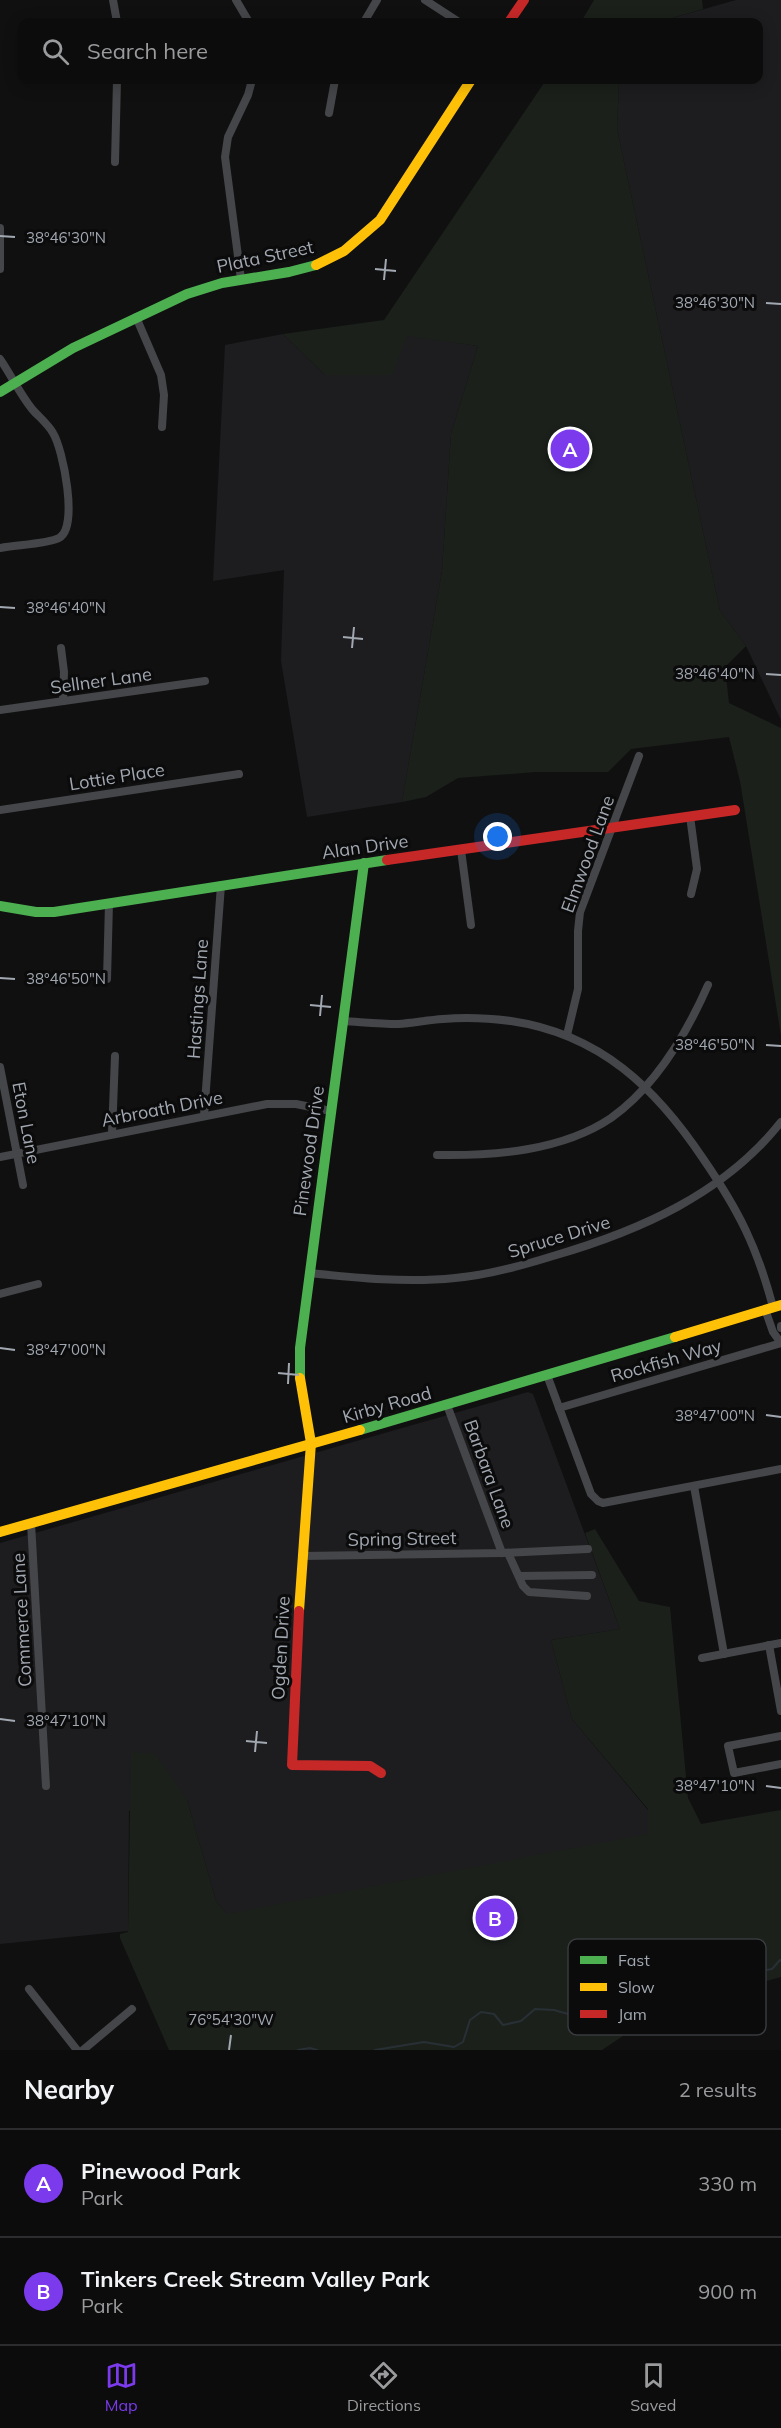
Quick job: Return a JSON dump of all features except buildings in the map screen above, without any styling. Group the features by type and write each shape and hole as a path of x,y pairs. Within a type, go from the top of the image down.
{"street":[{"path":"112,0 116,18"},
{"path":"236,0 247,18"},
{"path":"366,18 377,0"},
{"path":"425,0 453,18"},
{"path":"512,18 524,0"},
{"path":"116,162 117,84"},
{"path":"241,279 225,158 228,137 251,84"},
{"path":"328,113 334,84"},
{"name":"Plata Street","path":"0,392 66,351 136,317 203,289 241,279 301,270 335,257 364,236 389,207 468,84"},
{"path":"0,228 0,269"},
{"path":"136,317 161,375 164,395 162,427"},
{"path":"0,358 31,407 57,441 62,459 68,510 65,531 58,539 0,548"},
{"path":"61,648 64,672 63,701"},
{"name":"Sellner Lane","path":"0,710 205,681"},
{"name":"Elmwood Lane","path":"567,1035 578,989 580,912 639,756"},
{"name":"Lottie Place","path":"0,810 239,774"},
{"name":"Alan Drive","path":"0,906 44,913 364,863 735,810"},
{"path":"690,816 697,869 691,894"},
{"path":"460,850 471,925"},
{"name":"Pinewood Drive","path":"311,1443 303,1398 300,1362 309,1273 364,863"},
{"name":"Hastings Lane","path":"204,1116 221,885"},
{"path":"107,979 109,903"},
{"path":"437,1155 474,1155 517,1151 571,1137 610,1118 645,1085 666,1061 682,1038 708,986"},
{"path":"343,1021 395,1024 480,1018 523,1023 567,1035 602,1055 645,1085 677,1120 719,1181 751,1239 773,1307 773,1332 781,1343"},
{"path":"112,1134 115,1056"},
{"name":"Eton Lane","path":"0,1067 23,1185"},
{"name":"Arbroath Drive","path":"0,1156 278,1103 331,1111"},
{"name":"Spruce Drive","path":"309,1273 420,1280 455,1278 500,1271 602,1241 634,1229 679,1206 719,1181 750,1157 781,1122"},
{"path":"0,1294 38,1284"},
{"name":"Kirby Road","path":"0,1532 447,1405 773,1307"},
{"name":"Rockfish Way","path":"559,1408 781,1343"},
{"path":"547,1375 591,1494 598,1501 603,1503 781,1469"},
{"name":"Barbara Lane","path":"447,1405 505,1553 519,1576"},
{"name":"Ogden Drive","path":"311,1443 302,1556 292,1765 370,1766 381,1773"},
{"path":"694,1486 724,1654"},
{"name":"Commerce Lane","path":"31,1523 46,1786"},
{"name":"Spring Street","path":"302,1556 505,1553 588,1549"},
{"path":"587,1596 529,1592 525,1590 519,1576 592,1575"},
{"path":"702,1658 781,1643"},
{"path":"769,1646 781,1711"},
{"path":"781,1736 728,1746 734,1773 781,1764"},
{"path":"29,1989 77,2050"},
{"path":"82,2050 132,2009"}],"shaded area":[{"path":"594,0 702,0 703,9 672,18 583,18"},
{"path":"736,0 781,0 781,720 746,646 720,611 617,129 619,84 763,84 763,18 672,18"},
{"path":"543,84 619,84 617,129 720,611 746,646 725,667 729,703 781,728 781,1036 740,781 729,737 631,749 608,772 536,772 458,778 426,797 402,802 442,571 451,434 478,346 407,336 392,375 325,375 283,334 384,320"},
{"path":"283,334 325,375 406,335 478,346 451,434 442,571 402,802 307,817 281,661 284,570 213,581 225,345"},
{"path":"528,1392 533,1394 620,1629 551,1640 572,1719 648,1810 648,1875 235,1924 216,1901 187,1800 129,1811 128,1931 0,1944 0,1543"},
{"path":"595,1529 639,1601 670,1607 688,1798 701,1824 781,1810 781,1977 766,1981 766,1939 568,1939 568,2035 624,2035 602,2050 169,2050 120,1938 120,1934 128,1932 131,1752 155,1754 187,1800 216,1901 227,1914 648,1834 648,1809 572,1719 551,1640 620,1629 585,1533"}],"waterway":[{"path":"766,1970 772,1969 781,1961"},
{"path":"375,2050 424,2042 454,2047 463,2042 470,2020 481,2012 494,2014 503,2025 521,2021 535,2009 554,2010 568,2014"},
{"path":"298,2050 310,2048 317,2050"}],"traffic: fast":[{"path":"0,392 73,348 187,294 222,283 316,265"},
{"path":"0,906 36,912 54,912 387,860"},
{"path":"300,1378 300,1348 364,863"},
{"path":"360,1430 675,1337"}],"traffic: slow":[{"path":"316,265 344,251 380,220 468,84"},
{"path":"675,1337 781,1305"},
{"path":"299,1611 311,1443 300,1378"},
{"path":"0,1532 360,1430"}],"traffic: jam":[{"path":"512,18 524,0"},
{"path":"387,860 735,810"},
{"path":"299,1611 292,1765 370,1766 381,1773"}],"place":[{"name":"Pinewood Park","path":"570,449"},
{"name":"Tinkers Creek Stream Valley Park","path":"495,1918"}]}
